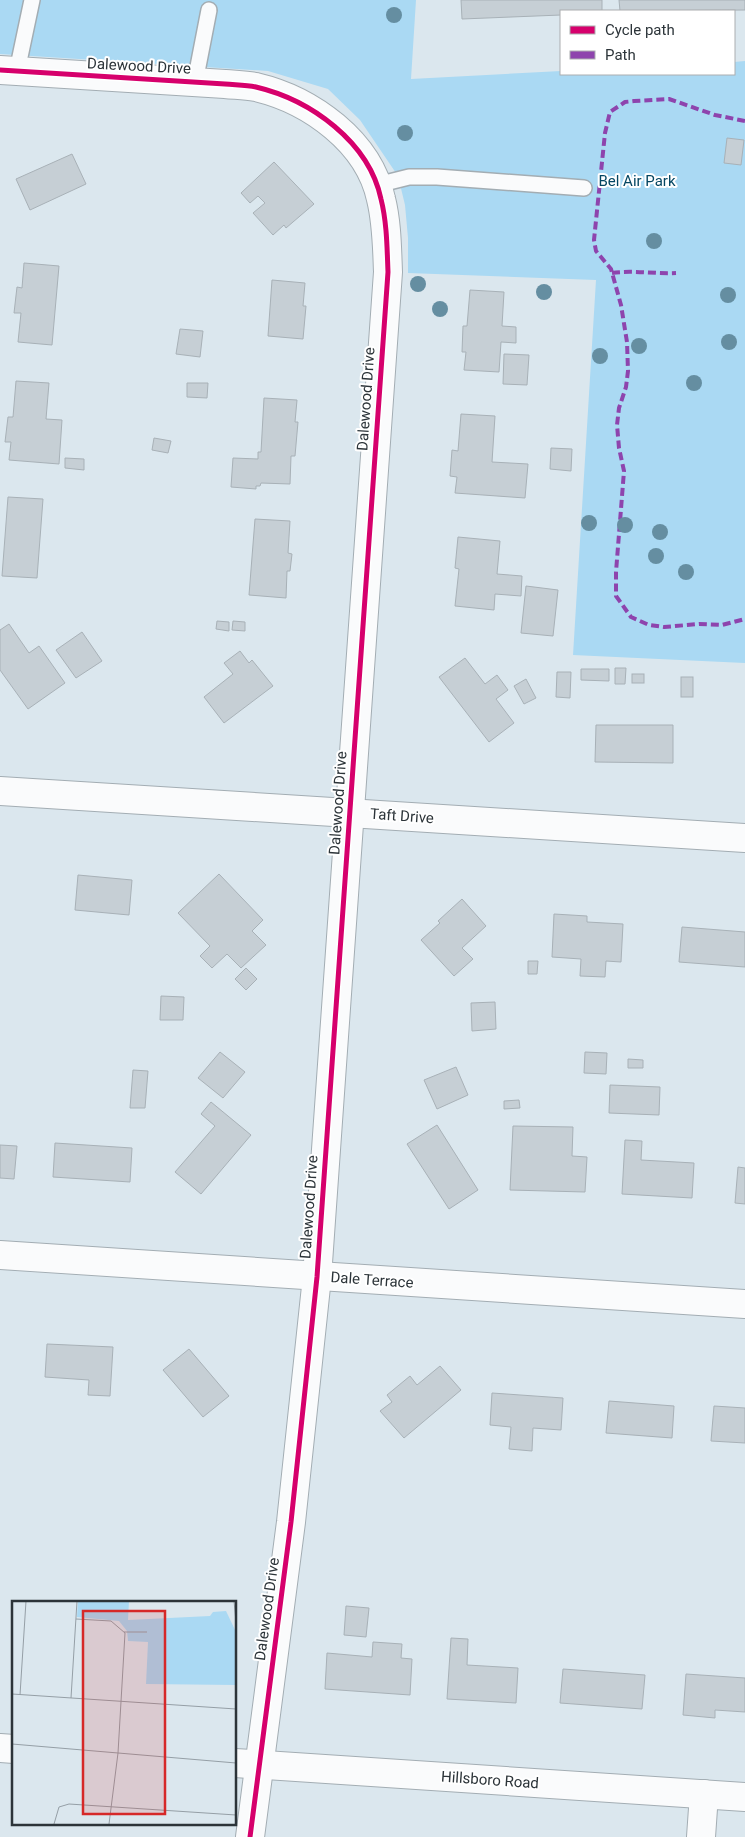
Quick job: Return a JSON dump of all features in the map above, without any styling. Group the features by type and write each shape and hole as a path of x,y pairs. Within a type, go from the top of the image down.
{"street":[{"name":"Dalewood Drive","path":"8,70 256,87 284,97 308,109 330,124 349,141 362,157 376,185 381,198 384,218 388,272 317,1277 291,1522 247,1764 250,1837"},
{"name":"Taft Drive","path":"0,790 745,838"},
{"name":"Dale Terrace","path":"0,1255 745,1304"},
{"name":"Hillsboro Road","path":"247,1764 745,1797"},
{"path":"701,1837 704,1794"}],"lane":[{"path":"8,70 32,0"},
{"path":"195,82 209,10"},
{"path":"376,185 409,177 437,177 584,188"}],"green space":[{"name":"Bel Air Park","path":"0,0 416,0 411,79 560,71 560,75 735,75 735,62 745,61 745,663 573,655 596,280 408,273 408,238 405,205 398,176 360,120 328,89 268,71 0,54"}],"building":[{"path":"461,0 602,0 602,10 560,10 560,15 462,19"},
{"path":"619,0 745,0 745,10 620,10"},
{"path":"727,138 744,140 741,165 724,163"},
{"path":"72,154 86,184 30,210 16,179"},
{"path":"274,162 314,204 286,228 284,225 273,235 253,213 265,203 258,196 250,203 241,193"},
{"path":"24,263 59,266 52,345 18,342 21,313 14,313 17,287 22,288"},
{"path":"272,280 305,283 303,306 306,306 303,339 268,336"},
{"path":"470,290 504,292 502,326 516,327 516,343 501,342 499,372 464,370 466,352 462,352 463,326 467,326"},
{"path":"180,329 203,331 200,357 176,354"},
{"path":"504,354 529,355 527,385 503,384"},
{"path":"16,381 49,383 46,419 62,420 59,464 9,460 11,442 5,442 8,417 13,417"},
{"path":"187,383 208,383 207,398 187,397"},
{"path":"264,398 297,400 295,422 298,422 295,456 291,456 290,484 261,483 260,486 256,486 256,489 231,487 233,458 258,459 258,452 261,452"},
{"path":"461,414 495,416 492,462 528,464 525,498 455,493 457,477 450,476 452,450 458,451"},
{"path":"154,438 171,441 168,453 152,450"},
{"path":"551,448 572,449 571,471 550,469"},
{"path":"65,458 84,459 84,470 65,468"},
{"path":"8,497 43,499 37,578 2,576"},
{"path":"255,519 290,521 288,553 292,554 290,571 287,571 286,598 249,595"},
{"path":"458,537 500,541 497,574 522,576 521,596 495,594 494,610 455,606 459,569 455,568"},
{"path":"526,586 558,590 553,636 521,633"},
{"path":"217,621 229,622 229,631 216,629"},
{"path":"233,621 245,622 245,631 232,630"},
{"path":"9,624 29,653 39,646 65,683 28,709 0,670 0,630"},
{"path":"82,632 102,661 76,678 56,650"},
{"path":"240,651 249,663 252,660 273,686 224,723 204,697 233,674 224,663"},
{"path":"465,658 485,684 497,675 508,690 496,699 514,723 489,742 439,677"},
{"path":"615,668 626,668 625,684 615,684"},
{"path":"581,669 609,669 609,681 581,680"},
{"path":"557,672 571,672 570,698 556,697"},
{"path":"632,674 644,674 644,683 632,683"},
{"path":"681,677 693,677 693,697 681,697"},
{"path":"526,679 536,698 524,704 514,686"},
{"path":"596,725 673,725 673,763 595,762"},
{"path":"219,874 263,920 252,931 266,945 241,968 227,954 212,968 200,956 210,946 178,913"},
{"path":"78,875 132,880 129,915 75,910"},
{"path":"462,899 486,926 462,948 473,959 454,976 421,940"},
{"path":"554,914 587,916 587,922 623,924 621,962 606,961 605,977 580,976 581,959 552,957"},
{"path":"682,927 745,932 745,967 679,962"},
{"path":"528,961 538,961 537,974 528,974"},
{"path":"246,968 257,979 246,990 235,979"},
{"path":"161,996 184,997 183,1020 160,1020"},
{"path":"495,1002 496,1029 472,1031 471,1003"},
{"path":"220,1052 245,1072 223,1098 198,1078"},
{"path":"585,1052 607,1053 606,1074 584,1073"},
{"path":"628,1059 643,1060 643,1068 628,1068"},
{"path":"456,1067 468,1095 437,1109 424,1080"},
{"path":"133,1070 148,1071 145,1108 130,1108"},
{"path":"610,1085 660,1087 659,1115 609,1113"},
{"path":"519,1100 520,1108 504,1109 504,1101"},
{"path":"211,1102 251,1135 201,1194 175,1172 215,1126 201,1114"},
{"path":"437,1125 478,1190 449,1209 407,1144"},
{"path":"513,1126 573,1127 572,1156 587,1157 585,1192 510,1190"},
{"path":"625,1140 642,1141 641,1160 694,1163 692,1198 622,1194"},
{"path":"55,1143 132,1148 130,1182 53,1177"},
{"path":"0,1145 17,1146 14,1179 0,1178"},
{"path":"738,1167 745,1168 745,1204 735,1203"},
{"path":"47,1344 113,1347 110,1396 88,1395 89,1380 45,1377"},
{"path":"189,1349 229,1396 203,1417 163,1370"},
{"path":"440,1366 461,1390 404,1438 380,1411 392,1402 387,1395 410,1376 417,1385"},
{"path":"492,1393 563,1398 561,1430 533,1428 532,1451 509,1449 511,1427 490,1425"},
{"path":"609,1401 674,1406 672,1438 606,1433"},
{"path":"714,1406 745,1408 745,1443 711,1441"},
{"path":"346,1606 369,1608 366,1637 344,1635"},
{"path":"451,1638 468,1639 467,1665 518,1668 516,1703 447,1699"},
{"path":"373,1642 402,1644 401,1658 412,1659 410,1695 325,1689 327,1653 372,1657"},
{"path":"563,1669 645,1675 642,1709 560,1703"},
{"path":"686,1674 745,1678 745,1712 715,1710 715,1718 683,1715"}],"marked path":[{"path":"745,121 715,115 669,99 625,102 610,112 605,133 594,240 596,251 611,269 621,305 627,342 628,371 617,425 624,471 616,572 616,596 631,617 649,625 664,627 699,624 722,625 745,619"},
{"path":"612,273 676,273"}],"cycle path":[{"path":"0,70 244,85 277,93 317,113 335,126 351,142 364,159 374,178 381,199 384,217 388,272 317,1277 291,1522 250,1837"}]}
